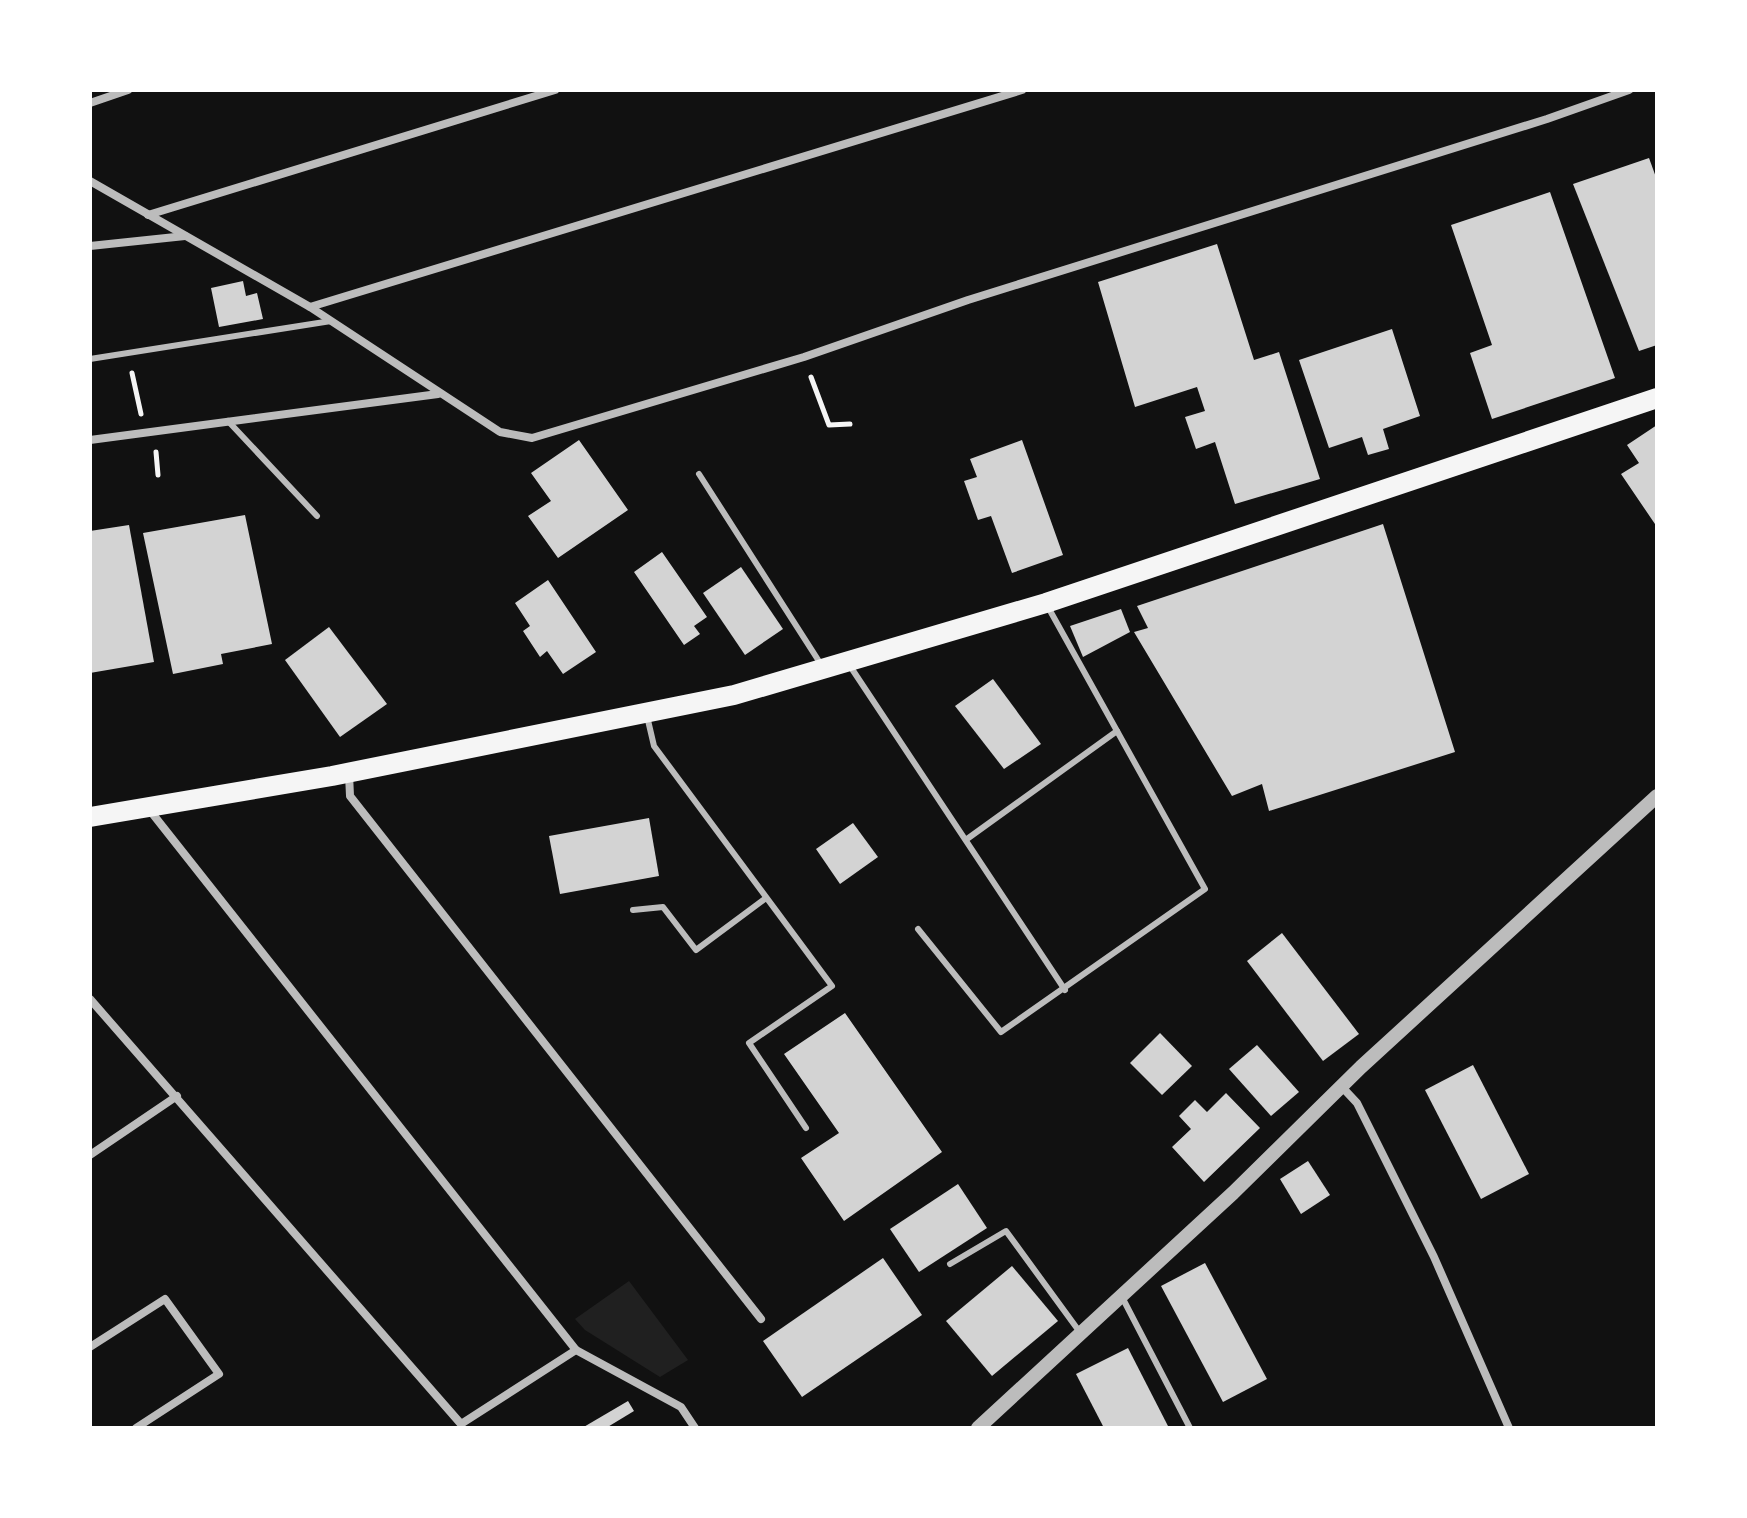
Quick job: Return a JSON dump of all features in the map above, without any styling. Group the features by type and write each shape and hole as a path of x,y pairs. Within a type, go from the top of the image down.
{"main road":[{"path":"90,817 332,776 349,770 734,695 1046,603 1657,398"}],"street":[{"path":"90,103 128,90"},
{"path":"148,215 555,90"},
{"path":"310,307 1022,90"},
{"path":"90,181 310,307 500,432 532,438 804,357 968,300 1490,138 1629,90"},
{"path":"90,246 186,236"},
{"path":"90,440 439,394"},
{"path":"349,770 350,796 761,1319"},
{"path":"978,1428 1657,796"},
{"path":"147,807 576,1350 681,1407 695,1428"},
{"path":"90,999 461,1424 576,1350"},
{"path":"1342,1087 1357,1103 1434,1257 1509,1428"},
{"path":"90,1155 177,1096"},
{"path":"90,1347 165,1299 219,1374 136,1428"}],"lane":[{"path":"90,359 331,321"},
{"path":"228,421 317,516"},
{"path":"699,474 824,669"},
{"path":"918,929 1001,1032 1205,889 1046,603"},
{"path":"847,663 1065,990"},
{"path":"646,713 654,746 832,986 749,1043 806,1128"},
{"path":"967,839 1117,731"},
{"path":"633,910 663,907 696,950 766,898"},
{"path":"950,1264 1006,1231 1081,1334"},
{"path":"1122,1297 1190,1428"}],"path":[{"path":"127,353 145,433"},
{"path":"804,357 829,425 850,424"}],"shaded area":[{"path":"629,1281 688,1360 660,1377 585,1330 575,1319"}],"building":[{"path":"1649,158 1657,180 1657,345 1639,351 1573,184"},
{"path":"1550,192 1615,378 1492,419 1470,353 1492,345 1451,225"},
{"path":"1217,244 1254,360 1279,352 1320,479 1235,504 1215,442 1196,449 1185,417 1205,411 1197,387 1135,407 1098,282"},
{"path":"243,281 246,296 257,293 263,319 219,327 211,288"},
{"path":"1392,329 1420,416 1383,429 1389,449 1368,455 1362,437 1329,448 1299,360"},
{"path":"1657,425 1657,527 1621,474 1639,463 1627,445"},
{"path":"579,440 628,510 558,558 528,516 551,501 531,473"},
{"path":"1022,440 1063,555 1012,573 991,516 978,520 964,481 977,477 970,459"},
{"path":"245,515 272,644 221,654 223,664 173,674 143,533"},
{"path":"1383,524 1455,752 1269,811 1262,784 1232,796 1134,632 1148,628 1137,606"},
{"path":"129,525 154,662 90,673 90,531"},
{"path":"662,552 707,617 694,626 700,634 684,645 634,572"},
{"path":"741,567 783,629 745,655 703,593"},
{"path":"548,580 596,652 563,674 547,651 540,657 523,631 530,626 515,603"},
{"path":"1121,609 1130,632 1083,657 1070,626"},
{"path":"329,627 387,704 340,737 285,660"},
{"path":"993,679 1041,744 1004,769 955,706"},
{"path":"649,818 659,876 560,894 549,836"},
{"path":"853,823 878,857 840,884 816,849"},
{"path":"1282,933 1359,1034 1323,1061 1247,961"},
{"path":"845,1013 942,1152 844,1221 801,1158 839,1133 784,1054"},
{"path":"1160,1033 1192,1066 1162,1095 1130,1063"},
{"path":"1257,1045 1299,1092 1271,1116 1229,1069"},
{"path":"1473,1065 1529,1174 1481,1199 1425,1090"},
{"path":"1226,1093 1260,1128 1204,1182 1172,1147 1191,1129 1179,1116 1195,1100 1207,1112"},
{"path":"1308,1161 1330,1195 1301,1214 1280,1179"},
{"path":"958,1184 987,1228 919,1272 890,1229"},
{"path":"883,1258 922,1315 802,1397 763,1341"},
{"path":"1205,1263 1267,1379 1223,1402 1161,1286"},
{"path":"1012,1266 1058,1321 992,1376 946,1321"},
{"path":"1128,1348 1169,1428 1104,1428 1076,1374"},
{"path":"628,1401 634,1411 606,1428 582,1428"}]}
